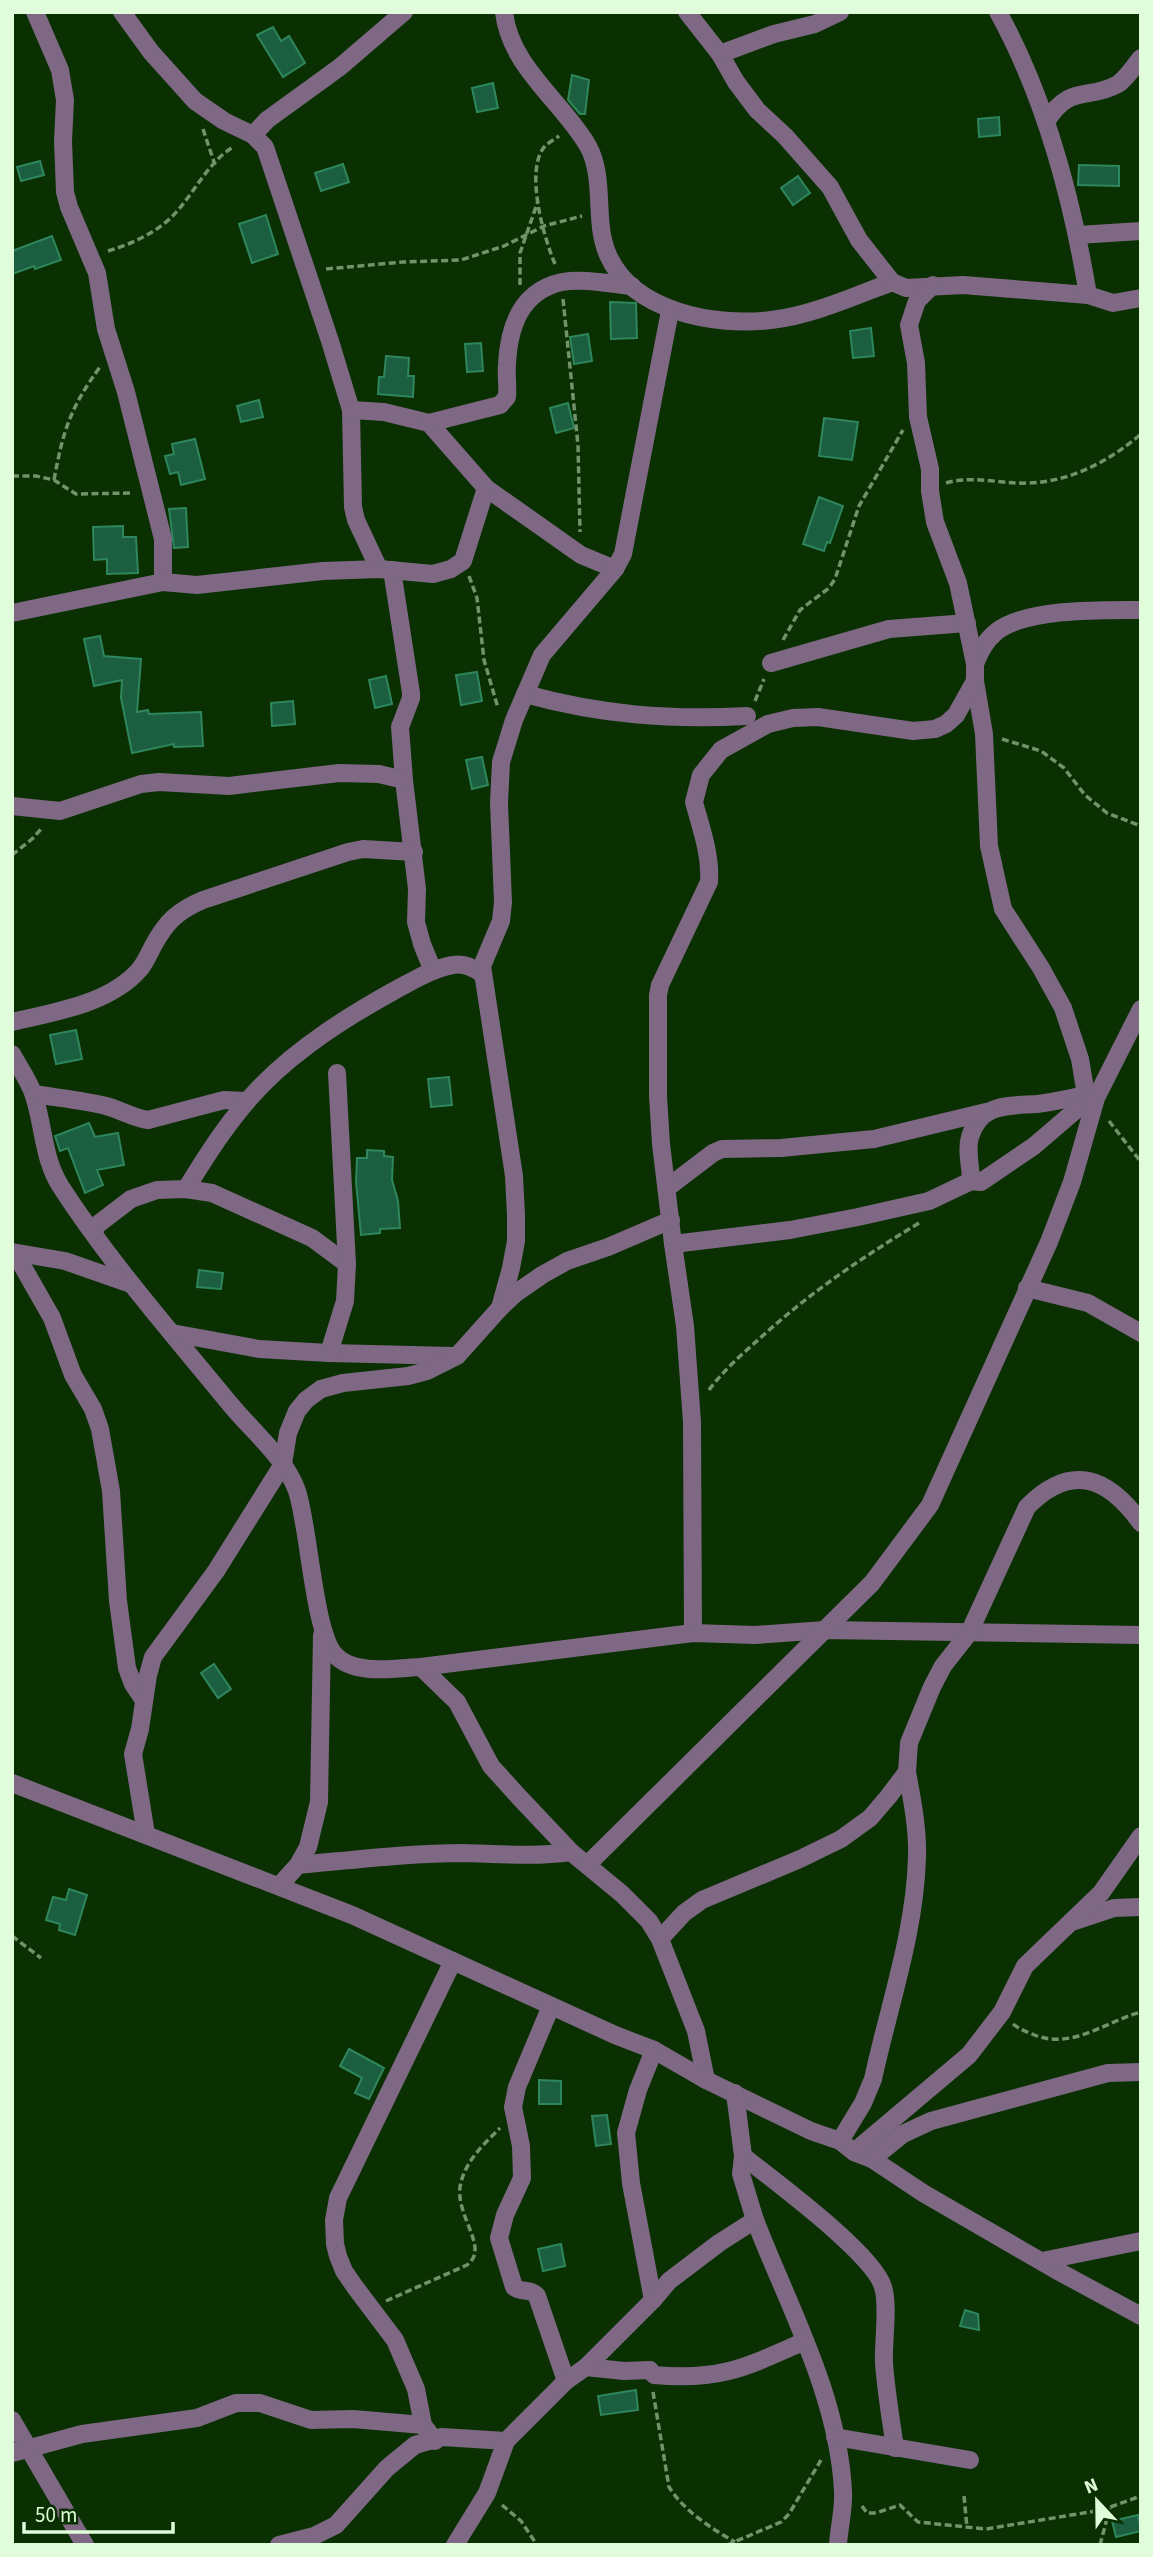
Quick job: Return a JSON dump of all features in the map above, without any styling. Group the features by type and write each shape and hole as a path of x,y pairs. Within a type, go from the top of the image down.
{"street":[{"path":"35,12 60,69 65,100 65,192 100,281 106,329 126,393 163,539 163,582"},
{"path":"122,12 151,52 195,100 224,121 253,135 265,147 305,266 351,410 353,507 356,520 385,569 411,693 400,727 404,780 408,828 414,852 416,922 433,971"},
{"path":"253,135 267,120 340,67 404,12"},
{"path":"504,12 512,42 531,73 589,148 597,173 608,255 632,286 670,311 719,321 771,320 832,304 892,282"},
{"path":"687,12 720,54 757,110 785,136 830,187 859,240 892,282 906,288 963,285 1088,295 1114,303 1141,298"},
{"path":"720,54 774,34 815,24 840,12"},
{"path":"998,12 1046,122 1078,235 1088,295"},
{"path":"1046,122 1053,111 1075,95 1121,82 1141,58"},
{"path":"1078,235 1141,231"},
{"path":"351,410 384,412 429,422 500,405 507,397 507,364 511,336 523,304 533,295 562,282 583,281 632,286"},
{"path":"933,285 917,301 909,326 916,363 918,417 930,469 934,522 955,571 967,623 984,734 989,846 1003,909 1055,991 1092,1096"},
{"path":"500,1308 513,1255 516,1215 514,1176 482,974 485,958 501,921 503,902 500,762 525,694 549,645 615,569 623,554 670,311"},
{"path":"429,422 486,488 581,555 615,569"},
{"path":"12,612 163,582 197,585 323,572 385,569 433,574 451,569 463,561 486,488"},
{"path":"693,1633 692,1422 685,1326 673,1244 658,1096 658,995 660,985 709,882 705,843 694,802 701,775 720,750 768,724 793,718 818,717 913,732 935,729 956,715 989,639 997,630 1010,624 1069,611 1141,610"},
{"path":"771,663 889,629 967,623"},
{"path":"525,694 568,706 632,715 680,718 747,716"},
{"path":"12,806 60,811 141,783 229,786 339,773 379,774 404,780"},
{"path":"12,1022 104,995 124,984 141,968 169,921 183,908 348,852 363,849 414,852"},
{"path":"186,1189 218,1138 247,1101 281,1068 346,1019 433,971 465,965 482,974"},
{"path":"588,1864 873,1583 930,1504 1049,1242 1072,1182 1092,1096 1141,1009"},
{"path":"12,1054 34,1094 49,1164 60,1186 128,1283 250,1429 283,1464 297,1491 324,1628 331,1650 337,1658 348,1664 369,1669 421,1667 693,1633 755,1635 825,1630 1141,1635"},
{"path":"329,1353 345,1301 347,1264 337,1073"},
{"path":"34,1094 102,1105 148,1121 224,1100 247,1101"},
{"path":"667,1188 722,1149 781,1149 874,1139 986,1112 1000,1106 1039,1104 1092,1096"},
{"path":"673,1244 790,1230 858,1217 929,1200 971,1181 981,1182 1009,1165 1092,1096"},
{"path":"971,1181 969,1139 986,1112"},
{"path":"94,1232 97,1225 131,1199 157,1189 186,1189 212,1193 312,1238 347,1264"},
{"path":"146,1834 133,1763 153,1657 216,1571 283,1464 288,1433 297,1411 321,1389 343,1382 408,1376 427,1371 457,1356 516,1293 567,1261 671,1220"},
{"path":"14,1253 65,1261 128,1283"},
{"path":"14,1253 52,1318 73,1375 93,1409 100,1429 111,1491 118,1601 127,1668 133,1684 144,1699"},
{"path":"1027,1288 1088,1303 1141,1333"},
{"path":"172,1333 259,1349 457,1356"},
{"path":"847,2147 873,2079 911,1921 917,1854 912,1797 906,1772 909,1743 932,1688 943,1666 969,1633 1027,1507 1052,1486 1085,1478 1099,1483 1116,1494 1141,1523"},
{"path":"279,1886 298,1865 307,1847 319,1802 321,1642 324,1628"},
{"path":"421,1667 457,1702 491,1766 571,1852 588,1864 649,1921 660,1939 696,2031 706,2080"},
{"path":"660,1939 684,1913 702,1900 841,1839 870,1818 906,1772"},
{"path":"12,1783 352,1915 654,2050 706,2080 872,2158 923,2193 1141,2316"},
{"path":"847,2147 954,2070 979,2044 1002,2012 1026,1966 1101,1893 1141,1836"},
{"path":"298,1865 435,1854 544,1856 571,1852"},
{"path":"1072,1922 1114,1908 1141,1907"},
{"path":"435,2441 423,2425 416,2389 395,2340 344,2271 335,2244 334,2220 338,2198 453,1961"},
{"path":"551,2006 517,2087 514,2114 522,2146 522,2178 505,2215 499,2238 514,2287 537,2295 566,2381"},
{"path":"653,2300 631,2183 626,2133 638,2090 654,2050"},
{"path":"872,2158 903,2134 931,2121 1108,2073 1141,2072"},
{"path":"734,2093 743,2156 741,2174 779,2284 819,2378 835,2437 843,2492 843,2515 838,2545"},
{"path":"743,2156 838,2235 878,2277 884,2289 884,2362 895,2448"},
{"path":"455,2545 487,2493 506,2441 566,2381 586,2367 669,2281 755,2220"},
{"path":"1042,2261 1141,2241"},
{"path":"586,2367 624,2371 650,2370 654,2375 695,2378 743,2368 805,2341"},
{"path":"20,2451 82,2434 197,2418 236,2403 260,2403 311,2420 353,2419 423,2425"},
{"path":"12,2420 20,2451 85,2545"},
{"path":"279,2545 314,2536 336,2525 395,2462 415,2445 442,2437 506,2441"},
{"path":"835,2437 970,2460"}],"path":[{"path":"195,100 215,165"},
{"path":"573,125 545,146 536,174 538,201 550,252 562,282 577,433 581,555"},
{"path":"89,254 102,253 134,242 155,231 178,211 222,154 253,135"},
{"path":"523,304 520,253 538,201"},
{"path":"305,266 327,269 461,260 492,251 544,226 601,210"},
{"path":"54,480 66,425 82,392 112,351"},
{"path":"747,716 771,663 800,610 829,588 835,579 859,506 902,430 918,417"},
{"path":"930,491 951,482 1053,481 1080,473 1141,434"},
{"path":"12,476 36,476 54,480 76,494 152,492"},
{"path":"463,561 477,598 484,660 506,744"},
{"path":"984,734 1041,751 1064,768 1085,795 1107,813 1141,826"},
{"path":"12,855 60,811"},
{"path":"1092,1096 1141,1162"},
{"path":"692,1422 710,1387 772,1328 815,1291 867,1254 930,1217"},
{"path":"12,1936 41,1958"},
{"path":"1002,2012 1018,2028 1055,2041 1096,2031 1122,2017 1141,2012"},
{"path":"372,2307 467,2265 472,2260 475,2250 461,2204 460,2185 469,2162 514,2114"},
{"path":"650,2370 664,2470 669,2487 675,2497 691,2511 735,2542"},
{"path":"727,2545 770,2528 789,2514 835,2437"},
{"path":"487,2493 521,2521 537,2545"},
{"path":"964,2496 967,2528"},
{"path":"861,2505 867,2513 876,2513 900,2505 918,2522 986,2529 1110,2507 1141,2496"},
{"path":"1100,2545 1110,2507"}],"building":[{"path":"273,27 281,41 289,36 305,63 283,77 257,35"},
{"path":"572,75 589,80 585,114 580,114 568,100"},
{"path":"493,83 498,108 477,112 472,88"},
{"path":"999,117 1000,135 979,137 978,119"},
{"path":"40,161 44,175 21,181 17,167"},
{"path":"343,164 349,182 321,191 315,173"},
{"path":"1079,165 1119,166 1119,186 1078,185"},
{"path":"798,176 810,193 793,205 781,188"},
{"path":"266,215 278,254 252,263 239,224"},
{"path":"52,236 61,260 12,274 12,251"},
{"path":"610,302 636,303 637,338 611,339"},
{"path":"871,328 874,356 853,358 850,331"},
{"path":"588,334 592,361 574,364 570,337"},
{"path":"481,343 483,371 467,372 465,344"},
{"path":"386,356 409,358 408,376 414,376 413,397 378,394 379,377 384,377"},
{"path":"259,400 263,417 241,422 237,406"},
{"path":"568,403 574,428 556,433 550,408"},
{"path":"824,418 858,422 852,460 819,456"},
{"path":"195,439 205,479 181,485 178,472 170,474 165,456 174,454 172,444"},
{"path":"819,497 843,506 830,543 827,542 824,551 803,544"},
{"path":"186,508 188,547 174,548 169,509"},
{"path":"123,526 123,537 136,537 138,573 107,574 107,559 94,560 93,527"},
{"path":"100,636 104,656 141,659 137,712 201,712 203,746 174,747 174,744 132,753 121,698 122,680 94,686 84,639"},
{"path":"477,672 482,701 461,705 456,675"},
{"path":"386,676 392,704 375,708 369,680"},
{"path":"293,701 295,724 272,726 271,703"},
{"path":"482,757 488,785 472,789 466,760"},
{"path":"76,1030 82,1059 56,1064 50,1035"},
{"path":"449,1077 452,1105 431,1107 428,1079"},
{"path":"89,1123 95,1137 118,1133 124,1165 97,1170 103,1185 85,1193 68,1148 60,1151 55,1136"},
{"path":"367,1150 384,1151 384,1156 393,1157 392,1180 398,1201 400,1228 380,1229 380,1233 361,1235 356,1182 357,1158 367,1158"},
{"path":"199,1270 223,1273 221,1289 197,1287"},
{"path":"214,1664 231,1689 218,1698 201,1673"},
{"path":"69,1889 87,1895 75,1935 59,1930 60,1924 46,1920 53,1897 66,1900"},
{"path":"349,2049 384,2068 369,2099 355,2093 362,2078 340,2066"},
{"path":"539,2080 561,2081 561,2104 539,2104"},
{"path":"607,2115 611,2144 596,2146 592,2116"},
{"path":"561,2244 565,2266 543,2271 538,2249"},
{"path":"965,2310 978,2314 979,2330 960,2326"},
{"path":"636,2390 638,2410 601,2415 598,2396"},
{"path":"1138,2515 1141,2531 1116,2537 1112,2521"}]}
